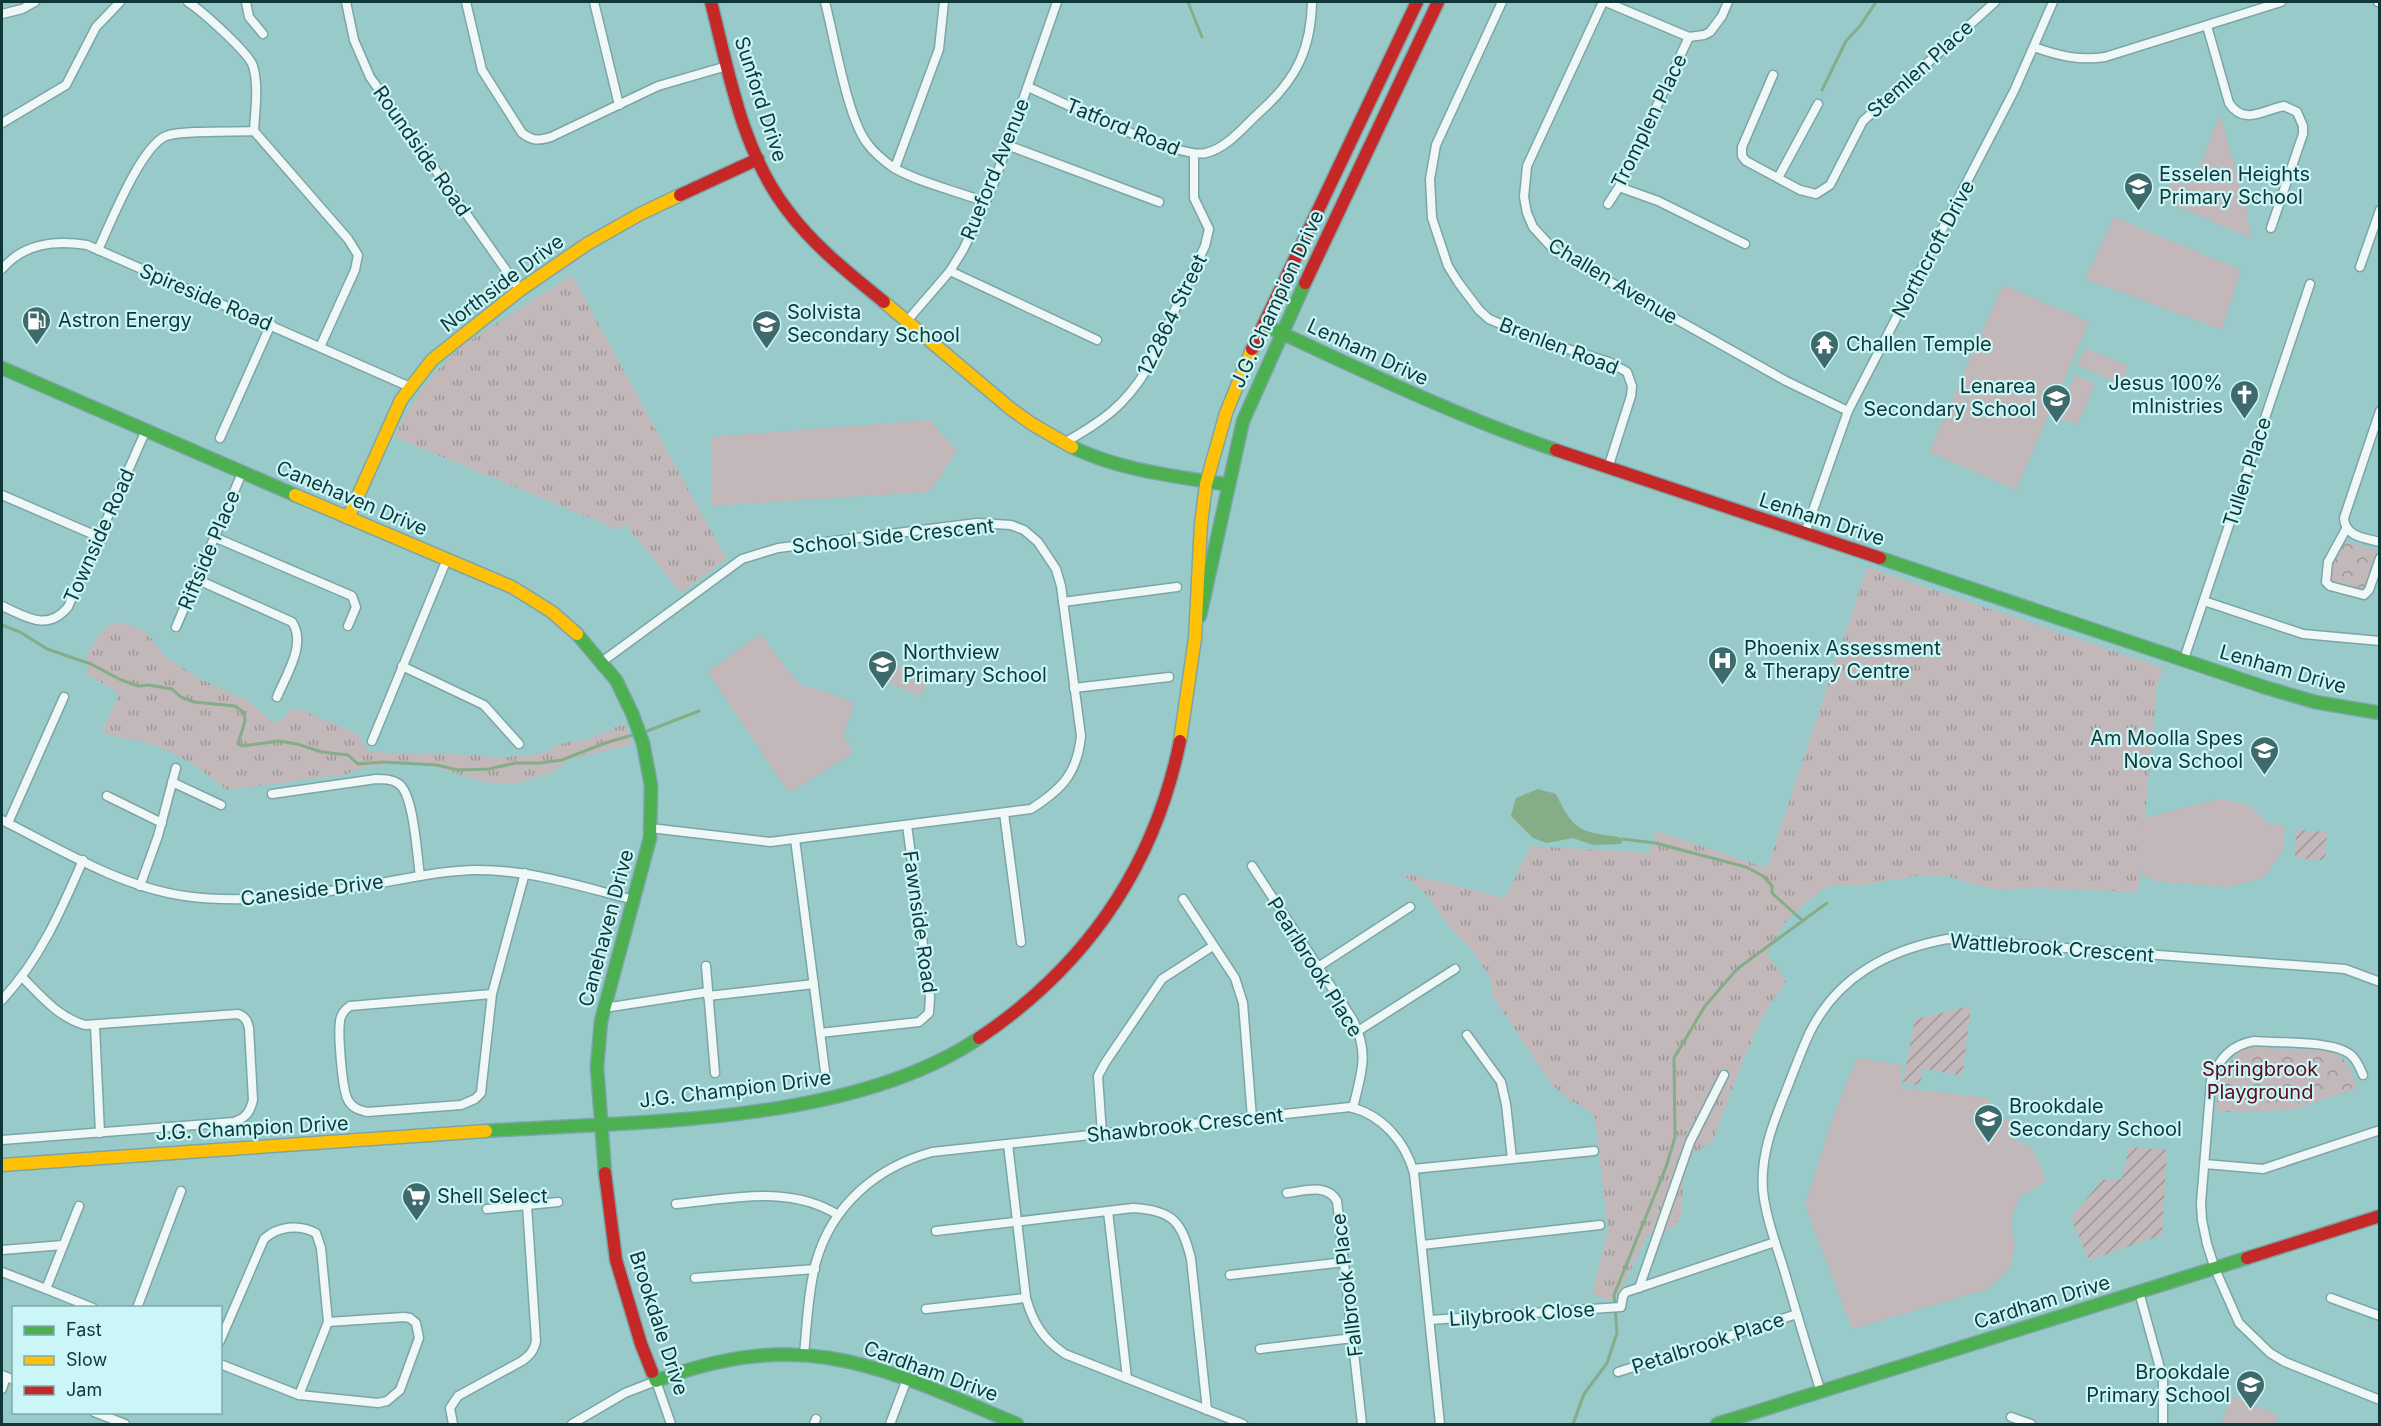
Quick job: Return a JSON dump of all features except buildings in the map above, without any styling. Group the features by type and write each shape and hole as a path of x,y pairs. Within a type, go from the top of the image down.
{"street":[{"path":"2,15 35,2"},
{"path":"2,123 66,85 96,27 120,2"},
{"path":"188,2 200,9 252,63 255,84 254,131 348,239 358,255 355,270 320,347"},
{"path":"246,2 249,17 262,34"},
{"name":"Roundside Road","path":"346,2 349,24 356,47 370,77 520,290"},
{"path":"465,2 482,70 522,133 539,141 658,86 727,66"},
{"path":"594,2 619,105"},
{"name":"Sunford Drive","path":"711,2 727,66 758,159 775,192 805,232 826,254 1006,406 1064,443 1134,468 1228,485"},
{"path":"825,2 857,126 873,150 895,168 986,202"},
{"path":"895,168 939,49 944,2"},
{"name":"Rueford Avenue","path":"907,321 950,271 963,250 986,202 1057,2"},
{"name":"Tatford Road","path":"1028,87 1167,148 1194,154 1206,153 1230,140 1279,94 1293,74 1308,42 1312,2"},
{"name":"J.G. Champion Drive","path":"2,1165 601,1124 741,1112 809,1102 879,1086 955,1053 1019,1009 1077,954 1101,925 1125,889 1148,846 1162,808 1182,735 1196,628 1196,587 1207,481 1229,402 1417,2"},
{"name":"J.G. Champion Drive","path":"1196,628 1205,598 1244,420 1281,333 1438,2"},
{"name":"Brenlen Road","path":"1502,2 1436,145 1430,179 1432,218 1448,266 1458,282 1489,319 1533,338 1609,362 1627,372 1632,386 1631,396 1608,468"},
{"name":"Tromplen Place","path":"1605,2 1689,37 1710,32 1722,16 1728,2"},
{"name":"Challen Avenue","path":"1605,2 1527,166 1524,197 1533,227 1556,251 1786,381 1848,411"},
{"name":"Stemlen Place","path":"1773,75 1742,153 1746,161 1810,194 1823,191 1830,184 1854,134 1863,121 1995,2"},
{"name":"Northcroft Drive","path":"1805,533 1848,411 1970,180 2053,2"},
{"path":"2034,47 2055,55 2087,60 2106,57 2275,2"},
{"path":"2207,26 2229,103 2234,110 2241,115 2248,116 2284,106 2297,112 2303,126 2300,145 2271,228"},
{"name":"Tromplen Place","path":"1608,204 1619,187 1689,37"},
{"path":"1778,178 1818,104"},
{"path":"98,250 131,178 159,140 172,134 254,131"},
{"path":"1007,145 1159,202"},
{"name":"122864 Street","path":"1064,443 1096,425 1116,410 1136,388 1205,246 1209,229 1194,198 1194,154"},
{"name":"Northside Drive","path":"348,518 385,432 410,387 432,360 520,290 587,244 640,213 758,159"},
{"path":"1619,187 1658,201 1744,244"},
{"path":"2360,267 2379,210"},
{"name":"Spireside Road","path":"2,268 21,252 49,243 68,242 87,245 272,324 410,387"},
{"path":"950,271 1097,340"},
{"name":"Tullen Place","path":"2184,660 2310,284"},
{"path":"220,438 272,324"},
{"name":"Lenham Drive","path":"1264,326 1473,421 1608,468 2315,702 2379,713"},
{"name":"Canehaven Drive","path":"2,368 512,587 552,612 582,638 603,661 616,680 637,725 651,785 650,828 634,900 604,1008 597,1051 601,1124"},
{"path":"2379,411 2344,518 2346,529 2350,533 2379,542"},
{"name":"Townside Road","path":"2,606 37,621 56,618 68,607 146,430"},
{"name":"Riftside Place","path":"176,627 242,473"},
{"path":"2,495 99,537"},
{"name":"School Side Crescent","path":"603,661 742,559 778,548 977,523 1011,525 1023,530 1049,557 1056,569 1063,602 1080,736 1079,754 1072,773 1049,798 1031,809 770,842 650,828"},
{"path":"2346,529 2328,562 2326,582 2330,586 2364,595 2369,590 2379,558"},
{"path":"214,537 352,596 356,607 348,626"},
{"path":"372,741 447,559"},
{"path":"196,579 282,615 292,622 298,636 297,648 277,697"},
{"path":"1063,602 1177,587"},
{"path":"2204,601 2303,634 2379,641"},
{"path":"402,666 484,705 519,744"},
{"path":"1074,688 1168,677"},
{"path":"5,822 64,697"},
{"path":"140,886 162,823 176,768"},
{"path":"272,794 390,779 399,784 408,797 420,876"},
{"path":"172,782 221,804"},
{"path":"107,796 162,823"},
{"path":"1004,813 1020,942"},
{"name":"Caneside Drive","path":"5,822 140,886 186,896 235,900 280,897 472,870 525,873 634,900"},
{"name":"Fawnside Road","path":"820,1033 919,1022 929,1012 930,997 907,825"},
{"path":"795,839 825,1071"},
{"path":"2,1000 23,978 44,944 83,860"},
{"name":"Pearlbrook Place","path":"1252,866 1362,1039 1363,1066 1353,1108"},
{"path":"492,994 350,1006 345,1009 340,1029 344,1089 348,1101 356,1109 367,1113 461,1105 476,1099 481,1093 492,994 525,873"},
{"path":"1183,899 1235,978 1243,1004 1252,1118"},
{"path":"1318,967 1410,907"},
{"name":"Wattlebrook Crescent","path":"1821,1392 1775,1242 1763,1191 1762,1172 1772,1126 1803,1049 1821,1012 1833,997 1859,974 1890,954 1909,947 1947,939 2345,969 2379,982"},
{"path":"1102,1134 1098,1076 1104,1062 1162,979 1213,945"},
{"path":"706,966 715,1073"},
{"path":"1358,1031 1455,969"},
{"path":"2,1140 234,1122 243,1119 250,1110 252,1088 249,1028 243,1016 238,1014 95,1026 75,1022 57,1012 23,978"},
{"path":"604,1008 708,994 814,984"},
{"path":"95,1026 100,1132"},
{"path":"1467,1035 1501,1082 1506,1104 1512,1160"},
{"path":"2363,1075 2353,1056 2344,1050 2330,1046 2254,1041 2236,1047 2220,1060 2211,1081 2202,1220 2216,1269 2239,1323 2270,1353 2285,1362 2379,1400"},
{"path":"1639,1288 1690,1142 1724,1075"},
{"path":"1353,1108 1364,1111 1385,1125 1396,1136 1411,1160 1440,1425"},
{"name":"Shawbrook Crescent","path":"804,1354 815,1269 826,1236 838,1215 859,1190 877,1175 914,1157 932,1152 1353,1108"},
{"name":"Brookdale Drive","path":"601,1124 616,1260 641,1344 671,1425"},
{"path":"2205,1164 2263,1169 2379,1130"},
{"path":"1008,1144 1026,1298 1036,1326 1054,1346 1065,1354 1243,1425"},
{"path":"1413,1169 1594,1151"},
{"name":"Fallbrook Place","path":"1287,1193 1323,1190 1333,1194 1337,1201 1362,1425"},
{"path":"138,1306 181,1191"},
{"path":"676,1204 778,1195 809,1200 823,1205 838,1215"},
{"path":"487,1209 558,1202"},
{"path":"453,1425 450,1408 458,1396 522,1361 535,1348 527,1205"},
{"path":"46,1289 79,1206"},
{"path":"936,1231 1133,1208 1160,1212 1179,1224 1185,1235 1191,1259 1207,1410"},
{"path":"1108,1211 1127,1378"},
{"name":"Cardham Drive","path":"1717,1425 1733,1422 1821,1392 2379,1216"},
{"path":"1422,1245 1600,1225"},
{"path":"222,1336 260,1244 277,1229 302,1228 316,1233 319,1239 328,1322 298,1395"},
{"path":"1639,1288 1775,1242"},
{"path":"2,1250 63,1245"},
{"path":"1230,1275 1345,1262"},
{"path":"695,1278 815,1269"},
{"path":"2,1272 88,1306"},
{"name":"Lilybrook Close","path":"1430,1320 1621,1307 1626,1292 1639,1288"},
{"path":"2139,1292 2163,1379 2163,1425"},
{"path":"926,1309 1026,1298"},
{"path":"2331,1298 2379,1316"},
{"name":"Petalbrook Place","path":"1618,1372 1797,1314"},
{"path":"222,1365 298,1395 378,1402 394,1397 404,1381 419,1338 416,1323 410,1318 396,1317 328,1322"},
{"path":"1260,1349 1353,1338"},
{"name":"Cardham Drive","path":"656,1381 692,1366 718,1360 753,1355 804,1354 872,1367 907,1379 1017,1425"},
{"path":"2,1389 7,1377"},
{"path":"890,1425 907,1379"},
{"path":"572,1425 626,1393 656,1381"},
{"path":"99,1414 125,1425"},
{"path":"2011,1416 2031,1425"}],"green space":[{"path":"2220,115 2246,205 2251,238 2162,200 2176,169 2196,175"},
{"path":"2114,217 2241,270 2222,330 2085,279"},
{"path":"572,275 726,559 681,593 625,524 619,530 394,437 425,386 454,353"},
{"path":"2003,285 2089,322 2016,490 1929,452"},
{"path":"2085,348 2128,366 2120,384 2077,365"},
{"path":"2075,375 2095,383 2077,425 2057,417"},
{"path":"929,420 957,451 934,486 927,492 711,506 711,437"},
{"path":"2341,540 2377,551 2365,591 2329,580"},
{"path":"1867,567 2163,668 2157,686 2138,892 2034,888 1995,890 1943,875 1915,876 1862,885 1828,886 1806,902 1783,925 1768,952 1768,956 1786,981 1765,1012 1744,1057 1713,1141 1694,1153 1684,1172 1681,1217 1672,1229 1648,1235 1618,1295 1610,1300 1594,1295 1593,1290 1608,1230 1595,1118 1588,1110 1568,1099 1551,1084 1492,995 1491,980 1472,950 1449,927 1429,897 1401,872 1505,898 1531,846 1649,853 1657,831 1767,868"},
{"path":"113,622 134,626 147,633 165,656 198,678 249,701 268,719 278,723 290,710 299,709 358,734 368,752 478,755 495,758 540,754 558,745 587,740 625,723 632,745 572,758 552,773 517,783 485,782 415,761 364,767 347,774 227,790 198,768 167,750 102,732 119,693 88,675 86,655 101,632"},
{"path":"760,634 800,685 854,703 843,736 854,753 789,793 708,672"},
{"path":"894,663 929,678 921,697 886,682"},
{"path":"2219,799 2249,805 2268,824 2285,825 2283,849 2265,877 2229,887 2159,882 2141,875 2144,818"},
{"path":"2296,830 2327,832 2325,860 2295,858"},
{"path":"1971,1006 1962,1076 1922,1068 1920,1086 1903,1082 1915,1019"},
{"name":"Springbrook Playground","path":"2251,1047 2329,1051 2345,1061 2351,1070 2357,1088 2292,1110 2216,1112 2219,1075 2242,1049"},
{"path":"1857,1058 1902,1065 1901,1088 1990,1098 1990,1116 2013,1120 2010,1138 2032,1147 2046,1182 2019,1197 2011,1221 2015,1247 2010,1268 1988,1289 1852,1329 1805,1205 1832,1119"},
{"path":"2129,1147 2167,1150 2162,1235 2089,1260 2071,1218 2102,1180 2122,1179"},
{"path":"2232,1396 2279,1415 2275,1424 2221,1424"}],"shaded area":[{"path":"1538,789 1556,794 1569,817 1583,830 1615,836 1623,839 1621,844 1593,845 1573,838 1547,843 1533,838 1511,816 1516,798"}],"waterway":[{"path":"1188,2 1202,37"},
{"path":"1822,90 1846,41 1860,26 1876,2"},
{"path":"2,625 20,632 47,649 91,664 121,680 139,686 148,685 172,689 181,697 194,702 235,706 244,713 245,721 238,744 242,746 279,741 322,752 348,755 358,764 383,762 437,765 458,770 489,769 515,763 562,760 636,734"},
{"path":"642,733 699,711"},
{"path":"1623,839 1655,843 1746,867 1763,876 1772,886 1772,893 1803,921"},
{"path":"1573,1424 1584,1394 1607,1363 1617,1333 1614,1295 1666,1167 1675,1137 1674,1058 1705,1006 1737,969 1827,903"}],"traffic: fast":[{"path":"1200,616 1243,421 1305,283"},
{"path":"1264,325 1445,407 1556,450"},
{"path":"2,368 295,495"},
{"path":"1072,447 1129,467 1229,485"},
{"path":"1880,558 2264,687 2315,702 2380,713"},
{"path":"577,634 616,680 643,743 651,785 650,838 601,1021 597,1067 605,1173"},
{"path":"486,1131 675,1120 807,1103 869,1088 927,1067 979,1038"},
{"path":"1717,1424 2247,1258"},
{"path":"652,1372 656,1381 708,1364 756,1356 799,1355 841,1360 924,1385 1017,1424"}],"traffic: slow":[{"path":"348,518 401,400 432,360 520,290 587,244 640,214 680,195"},
{"path":"884,302 1011,409 1072,447"},
{"path":"1180,741 1195,638 1201,524 1206,484 1226,413 1252,349"},
{"path":"295,495 512,587 552,612 577,634"},
{"path":"2,1165 486,1131"}],"traffic: jam":[{"path":"711,2 739,111 748,138 772,188 798,224 833,259 884,302"},
{"path":"1252,349 1417,2"},
{"path":"1305,283 1438,2"},
{"path":"680,195 758,159"},
{"path":"1556,450 1880,558"},
{"path":"979,1038 1017,1010 1052,979 1083,946 1110,910 1133,872 1153,831 1180,741"},
{"path":"605,1173 616,1260 641,1344 652,1372"},
{"path":"2247,1258 2380,1216"}],"place":[{"name":"Esselen Heights Primary School","path":"2138,212"},
{"name":"Astron Energy","path":"37,346"},
{"name":"Solvista Secondary School","path":"766,350"},
{"name":"Challen Temple","path":"1825,370"},
{"name":"Jesus 100% mInistries","path":"2244,420"},
{"name":"Lenarea Secondary School","path":"2057,424"},
{"name":"Phoenix Assessment & Therapy Centre","path":"1723,686"},
{"name":"Northview Primary School","path":"882,690"},
{"name":"Am Moolla Spes Nova School","path":"2264,776"},
{"name":"Brookdale Secondary School","path":"1988,1144"},
{"name":"Shell Select","path":"416,1222"},
{"name":"Brookdale Primary School","path":"2251,1410"}]}
